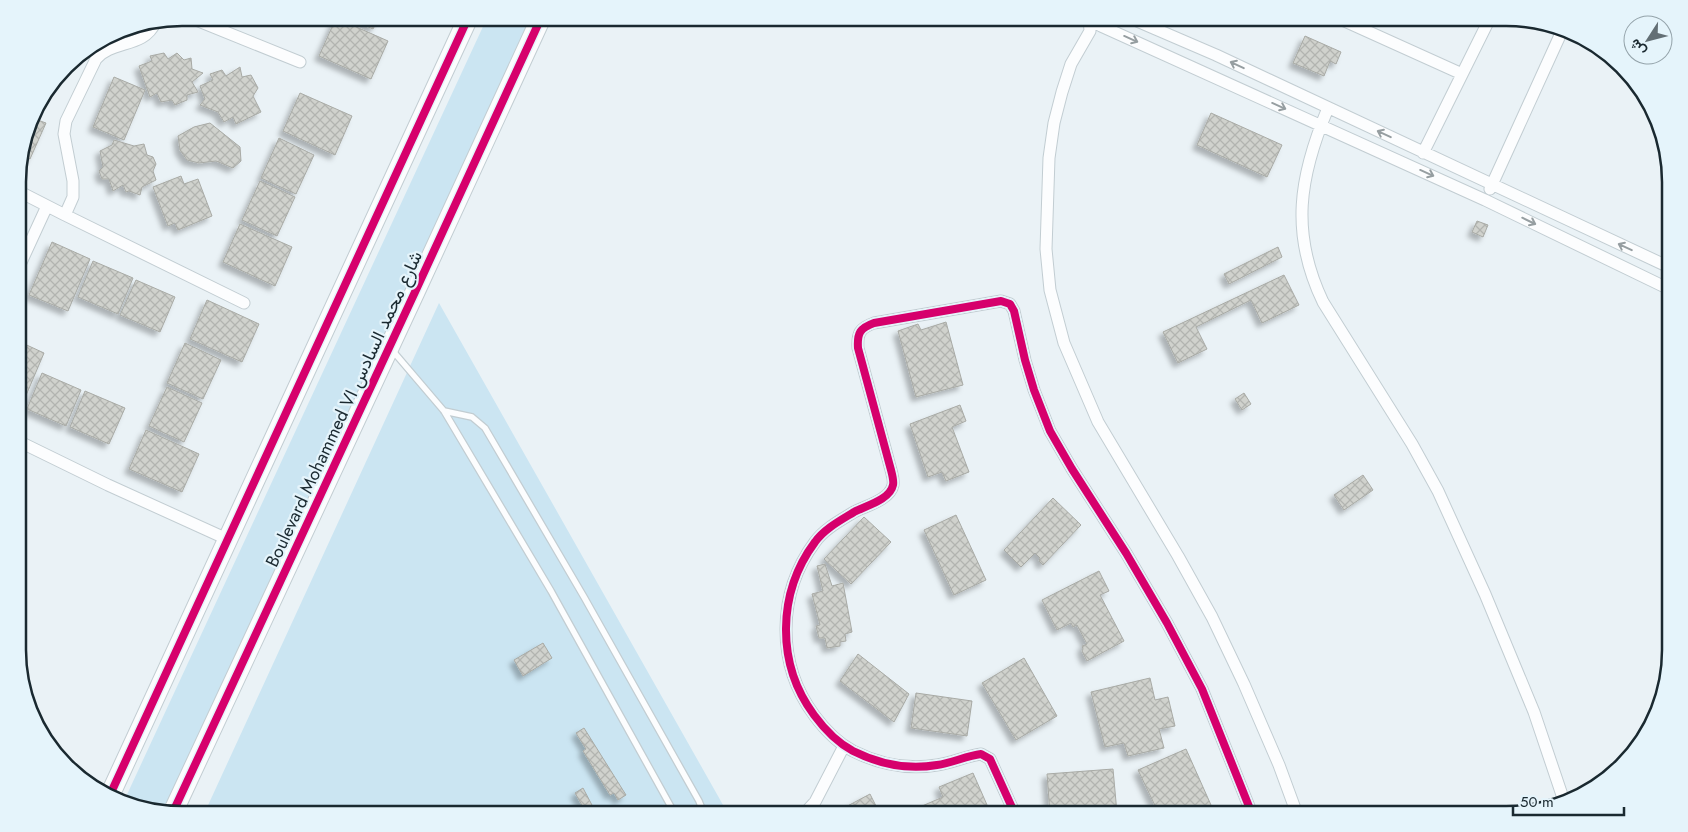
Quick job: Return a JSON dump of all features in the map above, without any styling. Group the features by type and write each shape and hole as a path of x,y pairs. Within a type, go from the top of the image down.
{"main road":[{"path":"112,790 464,27"},
{"name":"Boulevard Mohammed VI شارع محمد السادس","path":"175,805 537,27"}],"street":[{"path":"1089,26 1090,31"},
{"path":"1097,26 1090,31 1071,64 1054,123 1050,158 1046,249 1050,290 1064,343 1098,422 1212,617 1244,684 1279,765 1294,805"},
{"path":"1113,26 1485,200 1662,285"},
{"path":"1149,26 1216,55 1662,264"},
{"path":"1359,26 1462,74"},
{"path":"1423,152 1486,26"},
{"path":"213,27 300,62"},
{"path":"65,215 73,197 73,181 64,134 66,121 101,53 141,40 151,29"},
{"path":"1485,200 1559,36"},
{"path":"1328,108 1307,170 1302,219 1302,241 1313,282 1323,302 1408,437 1438,491 1485,594 1534,712 1562,795"},
{"path":"27,196 244,303"},
{"path":"27,250 47,206"},
{"path":"1011,805 990,759 986,755 981,754 938,765 911,768 866,758 844,746 826,731 797,688 786,639 786,617 793,582 816,540 831,527 854,512 879,501 889,493 893,485 891,470 858,348 860,331 865,326 874,323 1001,301 1010,304 1014,311 1025,360 1050,431 1126,553 1202,689 1248,805"},
{"path":"26,444 227,539"},
{"path":"812,806 844,746"}],"lane":[{"path":"389,347 444,411 551,591 670,806"},
{"path":"444,411 472,417 485,428 584,596 701,806"}],"shaded area":[{"path":"483,27 527,27 169,805 152,803 127,795"},
{"path":"439,303 723,806 208,806"}],"building":[{"path":"332,27 356,27 388,41 371,79 319,56"},
{"path":"1305,36 1341,52 1336,64 1330,61 1324,76 1293,63"},
{"path":"164,53 168,59 177,53 184,60 191,58 192,69 203,73 192,82 198,92 187,95 187,100 175,105 172,100 161,102 157,93 150,97 139,66 152,61 150,56"},
{"path":"240,67 242,77 251,75 258,88 253,96 261,112 236,124 233,117 224,122 218,112 200,105 205,99 200,86 213,80 210,74 222,70 226,76"},
{"path":"114,77 145,90 124,140 93,127"},
{"path":"300,93 352,116 335,155 283,131"},
{"path":"1211,113 1282,145 1267,177 1197,145"},
{"path":"39,120 46,123 30,159 32,142"},
{"path":"210,123 240,147 241,161 233,168 216,161 199,163 187,160 180,150 178,136 194,127"},
{"path":"279,138 314,155 296,194 261,178"},
{"path":"114,140 134,146 144,144 147,155 153,157 156,164 153,171 156,180 142,187 140,195 129,191 126,192 123,185 113,191 109,179 102,179 99,171 103,167 100,151 112,145"},
{"path":"181,176 184,184 198,179 212,216 178,230 175,223 168,226 153,187"},
{"path":"260,181 295,197 277,236 242,220"},
{"path":"1477,221 1488,225 1483,237 1472,232"},
{"path":"240,224 292,247 275,286 223,262"},
{"path":"52,242 90,259 68,311 29,295"},
{"path":"1278,247 1282,257 1229,284 1224,274"},
{"path":"93,261 133,278 118,314 78,297"},
{"path":"1284,275 1299,305 1262,323 1251,300 1196,327 1207,349 1178,363 1163,332"},
{"path":"136,280 175,297 160,332 120,315"},
{"path":"207,300 259,324 242,362 190,339"},
{"path":"946,322 963,385 916,397 898,331 918,324 921,330"},
{"path":"185,343 221,360 203,399 167,383"},
{"path":"27,345 44,353 27,394"},
{"path":"42,373 81,390 66,426 27,409"},
{"path":"167,387 202,403 184,442 149,426"},
{"path":"85,391 125,408 109,444 70,427"},
{"path":"1244,393 1251,404 1242,410 1235,399"},
{"path":"960,405 966,421 952,427 969,472 946,481 942,472 928,477 910,424"},
{"path":"146,430 199,454 182,492 129,469"},
{"path":"1363,475 1373,490 1344,510 1334,495"},
{"path":"1053,498 1081,525 1043,565 1035,553 1021,567 1004,550"},
{"path":"956,515 986,580 954,595 924,530"},
{"path":"864,517 891,542 851,584 824,559"},
{"path":"825,564 832,586 843,583 852,632 845,634 846,641 840,642 840,646 827,648 825,638 819,638 816,626 820,625 812,594 823,591 817,566"},
{"path":"1099,571 1109,591 1100,595 1124,641 1087,661 1082,651 1082,646 1087,644 1077,625 1073,627 1071,623 1057,630 1042,600"},
{"path":"543,643 552,658 523,676 514,660"},
{"path":"858,654 909,694 894,722 840,681"},
{"path":"1024,658 1057,716 1016,740 982,683"},
{"path":"1150,678 1155,700 1168,697 1175,726 1159,729 1164,748 1128,756 1124,743 1105,747 1091,692"},
{"path":"916,693 972,701 967,736 911,728"},
{"path":"584,728 626,795 618,800 614,793 610,795 583,751 586,749 576,733"},
{"path":"1186,749 1211,805 1155,805 1138,770"},
{"path":"1113,769 1116,805 1049,805 1047,774"},
{"path":"973,773 987,805 923,805 943,797 939,787"},
{"path":"583,788 592,806 582,806 575,793"},
{"path":"870,794 876,805 848,806"}],"cycle path":[{"path":"112,790 464,27"},
{"path":"176,805 537,27"},
{"path":"1011,805 990,759 981,754 937,765 915,767 894,765 863,756 836,740 814,715 802,695 793,674 786,628 793,583 802,562 815,542 823,533 838,522 882,499 891,490 893,485 891,470 858,348 860,332 865,327 874,323 1001,301 1010,304 1014,311 1025,360 1050,431 1167,623 1202,689 1248,805"}]}
